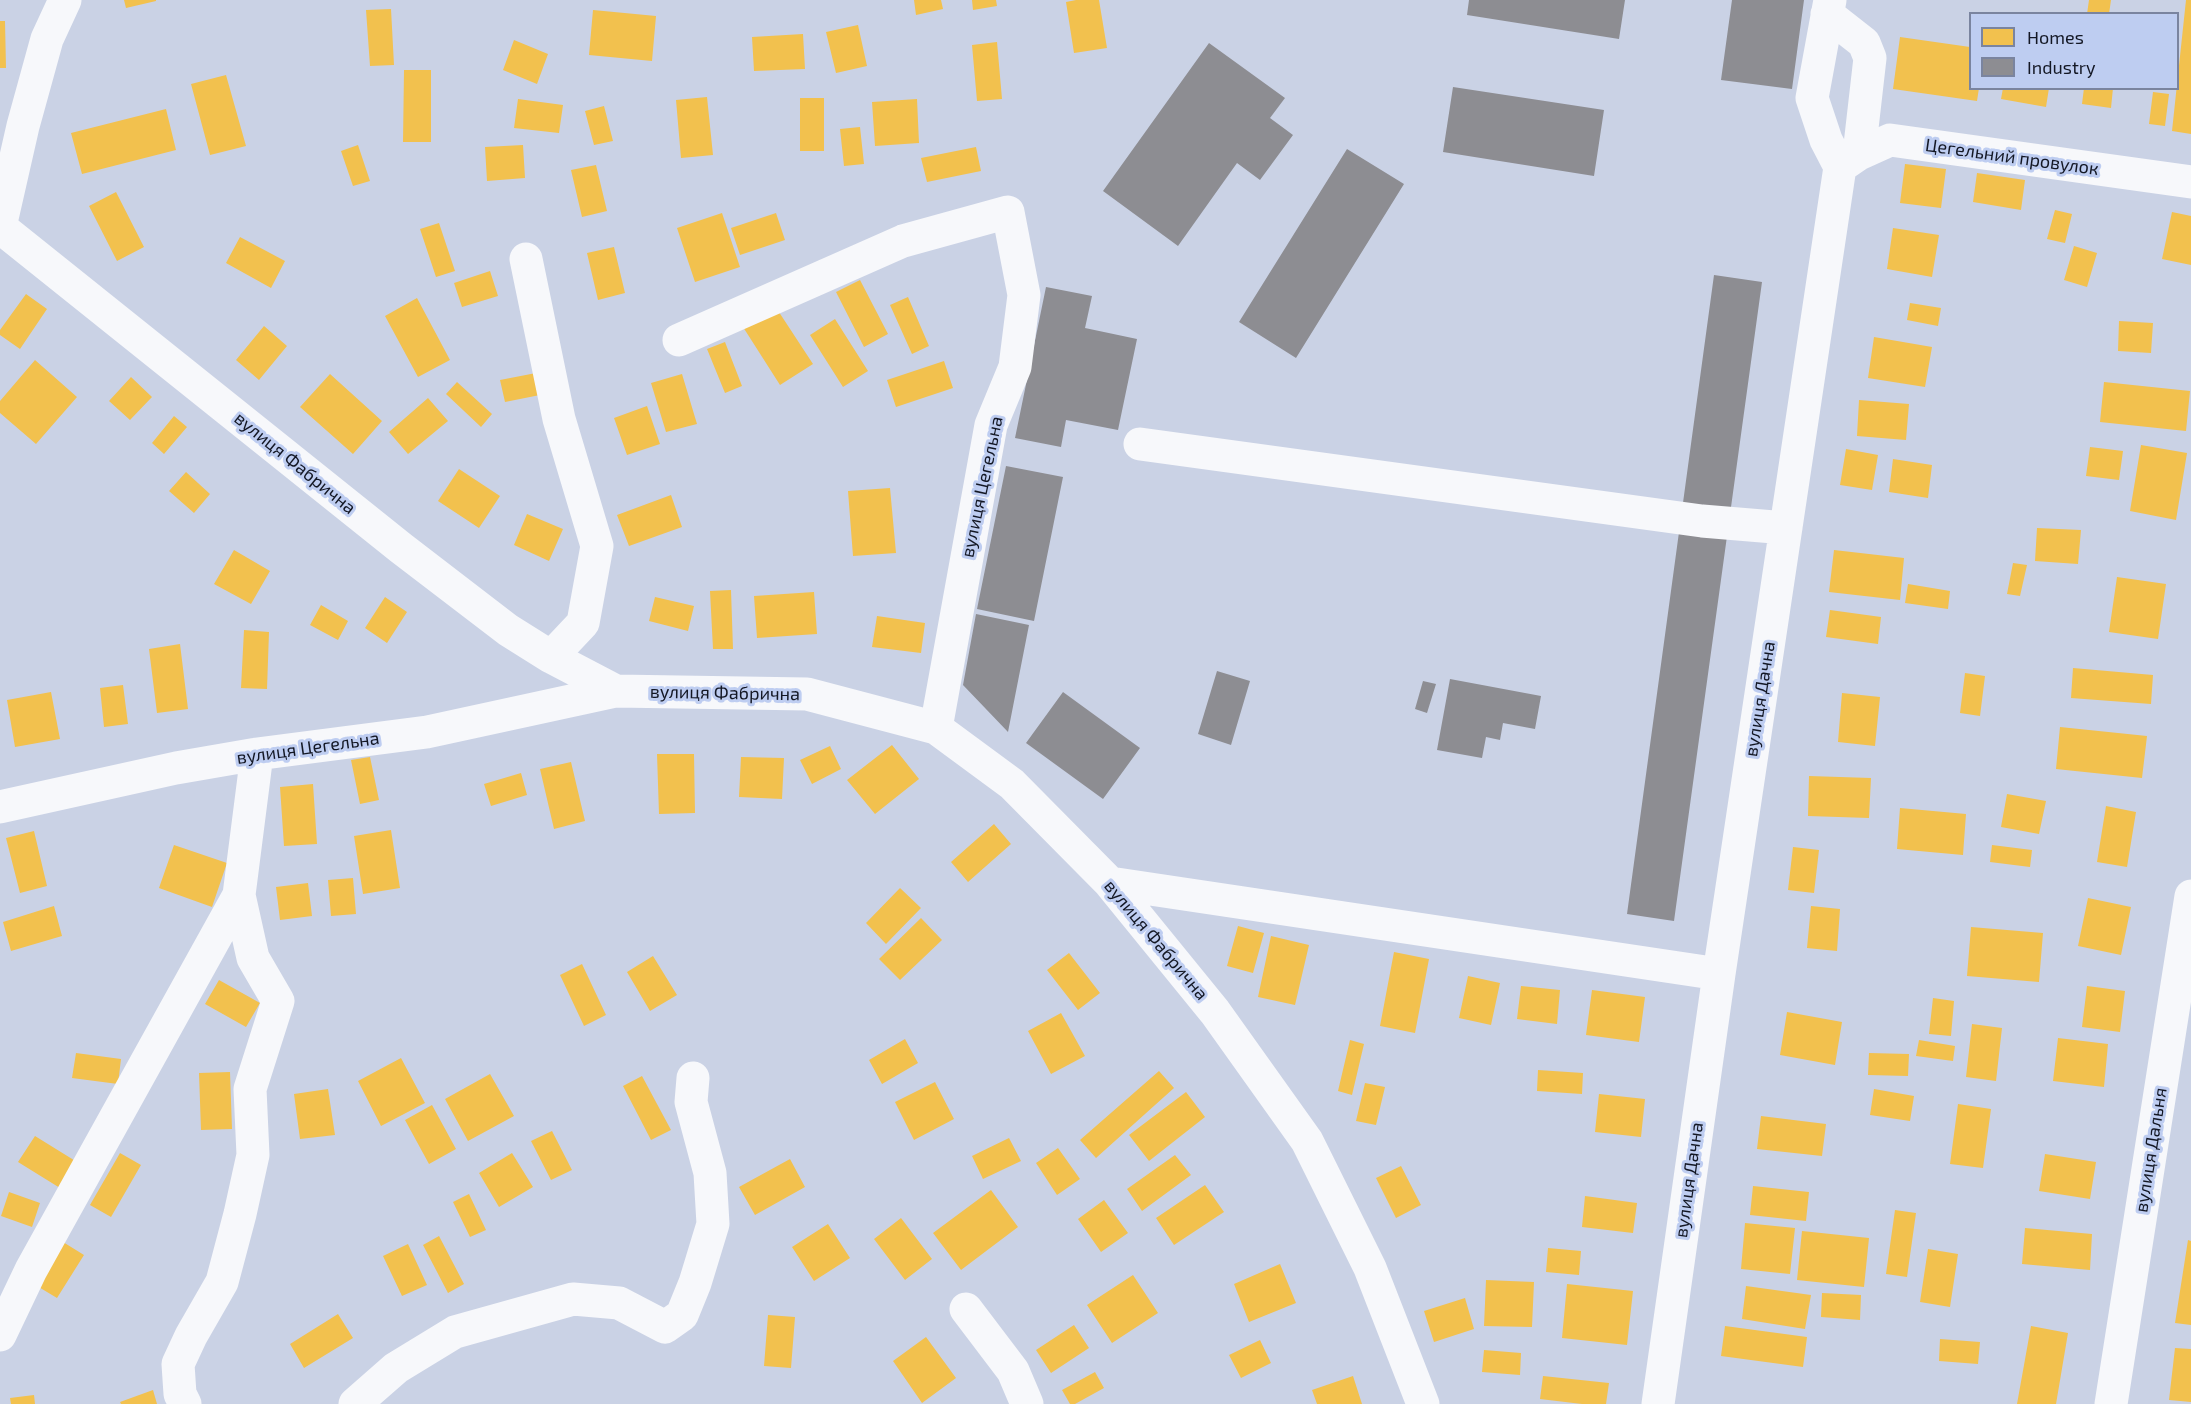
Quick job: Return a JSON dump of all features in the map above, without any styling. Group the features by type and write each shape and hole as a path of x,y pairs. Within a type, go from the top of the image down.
{"street":[{"path":"0,227 46,39 65,0"},
{"path":"1829,7 1812,98 1826,140 1850,161"},
{"name":"вулиця Дачна","path":"1658,1404 1785,528 1870,58 1864,43 1829,7"},
{"name":"Цегельний провулок","path":"1850,161 1890,141 2191,182"},
{"name":"вулиця Цегельна","path":"679,340 903,241 1008,212 1024,295 1015,367 991,425 936,728"},
{"name":"вулиця Фабрична","path":"0,227 401,548 508,630 551,657 616,691 807,694 936,728 1012,784 1110,884 1215,1012 1307,1141 1370,1268 1423,1404"},
{"path":"526,259 559,419 597,546 583,623 551,657"},
{"path":"1140,444 1702,521 1785,528"},
{"name":"вулиця Цегельна","path":"0,807 176,768 257,754 427,732 616,691"},
{"path":"185,1404 180,1394 178,1364 191,1335 222,1282 253,1155 250,1089 278,1001 253,958 239,895 257,754"},
{"path":"1110,884 1719,974"},
{"path":"0,1335 31,1270 239,895"},
{"name":"вулиця Дальня","path":"2111,1404 2191,896"},
{"path":"355,1404 396,1368 454,1332 573,1299 619,1303 665,1327 681,1315 695,1284 713,1224 710,1173 691,1102 693,1078"},
{"path":"966,1309 1013,1371 1027,1404"}],"building: Homes":[{"path":"124,0 156,0 156,1 126,8"},
{"path":"914,0 941,0 943,9 916,15"},
{"path":"972,0 996,0 997,6 973,10"},
{"path":"1099,0 1107,48 1074,53 1066,2"},
{"path":"2089,0 2111,0 2109,12 2087,12"},
{"path":"2186,0 2191,0 2191,134 2172,131 2176,90 2179,90 2179,66"},
{"path":"391,9 394,65 370,66 366,10"},
{"path":"593,10 656,16 652,61 589,55"},
{"path":"0,21 5,21 6,68 0,68"},
{"path":"858,25 867,66 836,73 826,32"},
{"path":"803,34 805,69 754,71 752,37"},
{"path":"1900,37 1969,47 1969,90 1979,90 1977,101 1893,89"},
{"path":"514,40 548,54 537,84 503,70"},
{"path":"997,42 1002,99 977,101 972,45"},
{"path":"404,70 431,70 431,142 403,142"},
{"path":"226,75 246,146 210,155 191,84"},
{"path":"2003,90 2049,90 2046,107 2001,99"},
{"path":"2084,90 2113,90 2111,108 2082,104"},
{"path":"2153,92 2169,94 2165,126 2149,124"},
{"path":"707,97 713,155 681,158 676,100"},
{"path":"800,98 824,98 824,151 800,151"},
{"path":"518,99 563,105 559,133 514,128"},
{"path":"917,99 919,143 875,146 872,102"},
{"path":"604,106 613,141 594,145 585,111"},
{"path":"166,109 176,150 82,174 71,133"},
{"path":"860,127 864,164 844,166 840,129"},
{"path":"358,145 370,181 353,186 341,151"},
{"path":"523,145 525,178 487,181 485,147"},
{"path":"976,147 981,171 927,182 921,158"},
{"path":"1905,164 1946,169 1941,208 1900,203"},
{"path":"596,165 607,211 582,217 571,170"},
{"path":"1977,173 2025,180 2021,210 1973,202"},
{"path":"116,192 144,247 117,261 89,206"},
{"path":"2055,210 2072,214 2065,243 2047,239"},
{"path":"2172,212 2191,216 2191,265 2162,259"},
{"path":"722,213 740,267 695,282 677,228"},
{"path":"776,213 785,240 740,255 731,228"},
{"path":"439,223 455,271 436,277 420,229"},
{"path":"1893,228 1939,235 1932,277 1887,269"},
{"path":"240,237 285,261 271,288 226,263"},
{"path":"2074,246 2097,253 2087,287 2064,280"},
{"path":"614,247 625,293 598,300 587,253"},
{"path":"490,271 498,296 462,307 454,283"},
{"path":"860,280 888,334 864,347 836,292"},
{"path":"26,294 47,309 20,349 0,335 0,330"},
{"path":"908,297 929,346 912,354 890,305"},
{"path":"417,298 450,360 418,377 385,316"},
{"path":"1910,303 1941,308 1938,326 1907,320"},
{"path":"775,306 813,364 780,385 743,327"},
{"path":"835,319 868,371 843,387 810,335"},
{"path":"2119,321 2153,323 2151,353 2118,351"},
{"path":"264,326 287,346 259,380 236,360"},
{"path":"1874,337 1932,347 1925,387 1868,378"},
{"path":"725,342 742,386 725,393 707,349"},
{"path":"35,360 77,397 36,444 0,413 0,401"},
{"path":"944,361 953,388 896,407 887,380"},
{"path":"536,373 540,395 505,402 500,380"},
{"path":"330,374 382,421 353,454 300,407"},
{"path":"682,374 697,424 666,432 651,383"},
{"path":"131,377 152,397 130,420 109,401"},
{"path":"457,382 492,414 481,427 446,394"},
{"path":"2104,382 2190,391 2186,431 2100,422"},
{"path":"428,398 448,421 408,454 389,432"},
{"path":"1859,400 1909,404 1906,440 1857,436"},
{"path":"647,406 660,444 627,455 614,418"},
{"path":"174,416 187,427 164,454 152,443"},
{"path":"2141,445 2187,453 2176,520 2130,511"},
{"path":"2090,447 2123,451 2119,480 2086,476"},
{"path":"1846,449 1878,455 1872,490 1840,485"},
{"path":"1893,459 1932,465 1928,498 1889,492"},
{"path":"459,469 500,496 479,528 438,501"},
{"path":"186,472 210,494 194,513 169,491"},
{"path":"890,488 896,553 853,556 848,491"},
{"path":"671,495 682,527 629,546 617,515"},
{"path":"527,514 563,529 549,561 514,545"},
{"path":"2037,528 2081,530 2078,564 2035,561"},
{"path":"234,550 270,571 251,604 214,584"},
{"path":"1834,550 1904,558 1900,600 1829,592"},
{"path":"2013,563 2027,565 2020,596 2007,594"},
{"path":"2117,577 2166,584 2158,639 2109,632"},
{"path":"1908,584 1950,591 1948,609 1905,603"},
{"path":"731,590 733,649 713,649 710,591"},
{"path":"814,592 817,634 757,638 754,596"},
{"path":"385,597 407,612 387,643 365,628"},
{"path":"655,597 694,606 688,631 649,621"},
{"path":"321,605 348,621 338,640 310,625"},
{"path":"1830,610 1881,617 1878,644 1826,637"},
{"path":"877,616 925,623 921,653 872,647"},
{"path":"244,630 269,632 267,689 241,688"},
{"path":"180,644 188,709 157,713 149,649"},
{"path":"2073,668 2153,675 2151,704 2071,698"},
{"path":"1965,673 1985,676 1980,716 1960,713"},
{"path":"123,685 128,724 104,727 100,688"},
{"path":"51,692 60,739 15,747 7,700"},
{"path":"1842,693 1880,697 1875,746 1838,742"},
{"path":"2060,727 2147,736 2142,778 2056,769"},
{"path":"892,745 919,779 875,814 847,780"},
{"path":"830,746 841,769 812,784 800,760"},
{"path":"657,754 694,754 695,813 659,814"},
{"path":"370,757 379,800 360,804 351,760"},
{"path":"741,757 784,758 782,799 739,797"},
{"path":"571,762 585,821 554,829 540,769"},
{"path":"521,773 527,795 491,806 484,784"},
{"path":"1809,776 1871,778 1869,818 1808,816"},
{"path":"313,784 317,844 284,846 280,787"},
{"path":"2007,794 2046,801 2039,834 2001,827"},
{"path":"2106,806 2136,812 2127,867 2097,862"},
{"path":"1900,808 1966,814 1963,855 1897,849"},
{"path":"994,824 1011,844 968,882 951,862"},
{"path":"391,830 400,888 363,894 354,836"},
{"path":"34,831 47,886 20,893 6,838"},
{"path":"174,845 227,863 212,907 159,888"},
{"path":"1992,845 2032,850 2030,867 1990,862"},
{"path":"1793,847 1819,850 1814,893 1788,890"},
{"path":"353,878 356,914 331,916 328,880"},
{"path":"308,883 312,916 280,920 276,887"},
{"path":"900,888 921,908 886,944 866,923"},
{"path":"2088,898 2131,907 2121,955 2078,946"},
{"path":"54,906 62,936 11,951 3,922"},
{"path":"1811,906 1840,909 1837,951 1807,948"},
{"path":"921,918 942,940 900,980 879,959"},
{"path":"1238,926 1264,933 1253,973 1227,966"},
{"path":"1971,927 2043,933 2039,982 1967,976"},
{"path":"1271,936 1309,945 1295,1005 1258,997"},
{"path":"1394,952 1429,959 1415,1033 1380,1026"},
{"path":"1069,953 1100,993 1078,1010 1047,970"},
{"path":"653,956 677,995 650,1011 627,972"},
{"path":"582,964 606,1015 584,1026 560,975"},
{"path":"1468,976 1500,983 1491,1025 1459,1018"},
{"path":"219,980 260,1003 246,1027 205,1004"},
{"path":"1521,986 1560,990 1557,1024 1517,1019"},
{"path":"2087,986 2125,991 2120,1032 2082,1027"},
{"path":"1592,990 1645,997 1639,1042 1586,1035"},
{"path":"1933,998 1954,1001 1951,1036 1929,1034"},
{"path":"1787,1012 1842,1022 1835,1065 1780,1055"},
{"path":"1061,1013 1085,1056 1051,1074 1028,1031"},
{"path":"1972,1024 2002,1028 1996,1081 1966,1077"},
{"path":"2058,1038 2108,1044 2104,1087 2053,1081"},
{"path":"905,1039 918,1063 882,1084 869,1060"},
{"path":"1350,1040 1364,1044 1352,1095 1338,1091"},
{"path":"1919,1040 1955,1046 1953,1061 1916,1056"},
{"path":"76,1053 121,1059 118,1084 72,1078"},
{"path":"1869,1053 1909,1054 1908,1076 1868,1075"},
{"path":"401,1058 425,1103 381,1126 358,1081"},
{"path":"1538,1070 1583,1073 1582,1094 1537,1091"},
{"path":"1159,1071 1174,1088 1096,1158 1080,1140"},
{"path":"230,1072 232,1129 201,1130 199,1073"},
{"path":"490,1074 514,1116 468,1141 445,1099"},
{"path":"642,1076 671,1130 651,1140 623,1086"},
{"path":"935,1082 954,1119 914,1140 895,1102"},
{"path":"1365,1083 1385,1087 1376,1125 1356,1121"},
{"path":"328,1089 335,1135 300,1139 294,1094"},
{"path":"1874,1089 1914,1096 1910,1121 1870,1115"},
{"path":"1186,1092 1205,1117 1149,1161 1129,1135"},
{"path":"1599,1094 1645,1099 1641,1137 1595,1132"},
{"path":"1958,1104 1991,1109 1983,1168 1950,1164"},
{"path":"432,1105 456,1149 429,1164 405,1120"},
{"path":"1761,1116 1826,1124 1822,1156 1757,1149"},
{"path":"552,1131 572,1170 551,1180 531,1141"},
{"path":"35,1136 77,1162 60,1188 18,1162"},
{"path":"1009,1138 1021,1161 983,1179 972,1156"},
{"path":"1058,1148 1080,1179 1057,1195 1036,1163"},
{"path":"120,1153 141,1165 111,1217 90,1205"},
{"path":"512,1153 533,1187 499,1207 479,1173"},
{"path":"2045,1154 2096,1162 2090,1199 2039,1191"},
{"path":"1175,1155 1191,1175 1142,1211 1127,1189"},
{"path":"790,1159 805,1187 755,1215 739,1187"},
{"path":"1401,1166 1421,1205 1396,1218 1376,1178"},
{"path":"1205,1185 1224,1212 1174,1245 1156,1218"},
{"path":"1753,1186 1809,1192 1806,1221 1750,1215"},
{"path":"991,1190 1018,1227 961,1270 933,1233"},
{"path":"9,1192 40,1203 32,1227 1,1216"},
{"path":"469,1194 486,1230 470,1237 453,1202"},
{"path":"1585,1196 1637,1203 1633,1233 1582,1227"},
{"path":"1104,1200 1128,1233 1101,1252 1078,1219"},
{"path":"1895,1210 1916,1213 1907,1277 1886,1274"},
{"path":"901,1218 932,1259 905,1280 874,1239"},
{"path":"1745,1223 1795,1228 1790,1274 1741,1269"},
{"path":"828,1224 850,1258 814,1281 792,1247"},
{"path":"2025,1228 2092,1234 2090,1270 2022,1264"},
{"path":"1802,1231 1869,1238 1864,1287 1797,1280"},
{"path":"439,1236 464,1284 448,1293 423,1245"},
{"path":"2188,1240 2191,1241 2191,1325 2175,1323"},
{"path":"63,1242 84,1255 57,1298 37,1286"},
{"path":"408,1244 427,1285 402,1296 383,1256"},
{"path":"1548,1248 1581,1251 1579,1275 1546,1272"},
{"path":"1928,1249 1958,1254 1950,1307 1920,1302"},
{"path":"1280,1264 1296,1303 1249,1322 1234,1284"},
{"path":"1133,1275 1158,1313 1112,1343 1087,1305"},
{"path":"1486,1280 1534,1282 1532,1327 1484,1326"},
{"path":"1567,1284 1633,1291 1627,1345 1562,1338"},
{"path":"1746,1286 1811,1295 1805,1329 1742,1319"},
{"path":"1822,1293 1861,1295 1860,1320 1821,1317"},
{"path":"1465,1298 1474,1329 1434,1342 1424,1311"},
{"path":"338,1314 353,1338 304,1368 290,1344"},
{"path":"768,1315 795,1317 791,1368 764,1366"},
{"path":"1074,1325 1089,1348 1051,1373 1036,1350"},
{"path":"1725,1326 1807,1337 1803,1367 1721,1356"},
{"path":"2031,1326 2068,1333 2056,1404 2017,1404"},
{"path":"926,1337 956,1378 922,1403 893,1361"},
{"path":"1940,1339 1980,1342 1978,1364 1939,1361"},
{"path":"1260,1340 1271,1363 1241,1378 1229,1355"},
{"path":"2175,1348 2191,1349 2191,1402 2169,1400"},
{"path":"1484,1350 1521,1353 1520,1375 1482,1372"},
{"path":"1095,1372 1104,1388 1075,1404 1070,1404 1062,1390"},
{"path":"1353,1376 1362,1404 1317,1404 1312,1390"},
{"path":"1543,1376 1609,1383 1606,1404 1582,1404 1540,1399"},
{"path":"153,1390 157,1404 121,1404 120,1402"},
{"path":"34,1395 35,1404 11,1404 10,1398"}],"building: Industry":[{"path":"1469,0 1625,0 1619,39 1467,15"},
{"path":"1732,0 1804,0 1792,89 1721,80"},
{"path":"1209,43 1285,98 1270,118 1293,135 1260,180 1237,163 1178,246 1103,191"},
{"path":"1453,87 1604,110 1594,176 1443,152"},
{"path":"1347,149 1404,184 1296,358 1239,322"},
{"path":"1714,275 1762,282 1674,921 1627,914"},
{"path":"1046,287 1092,296 1085,328 1137,339 1118,430 1066,420 1061,447 1015,438"},
{"path":"1006,466 1063,477 1034,621 977,609"},
{"path":"976,614 1029,625 1008,732 963,685"},
{"path":"1217,671 1250,681 1231,745 1198,734"},
{"path":"1450,679 1541,696 1535,729 1503,723 1500,740 1486,737 1482,758 1437,750"},
{"path":"1423,681 1436,684 1427,713 1415,709"},
{"path":"1063,692 1140,748 1103,799 1026,743"}]}
